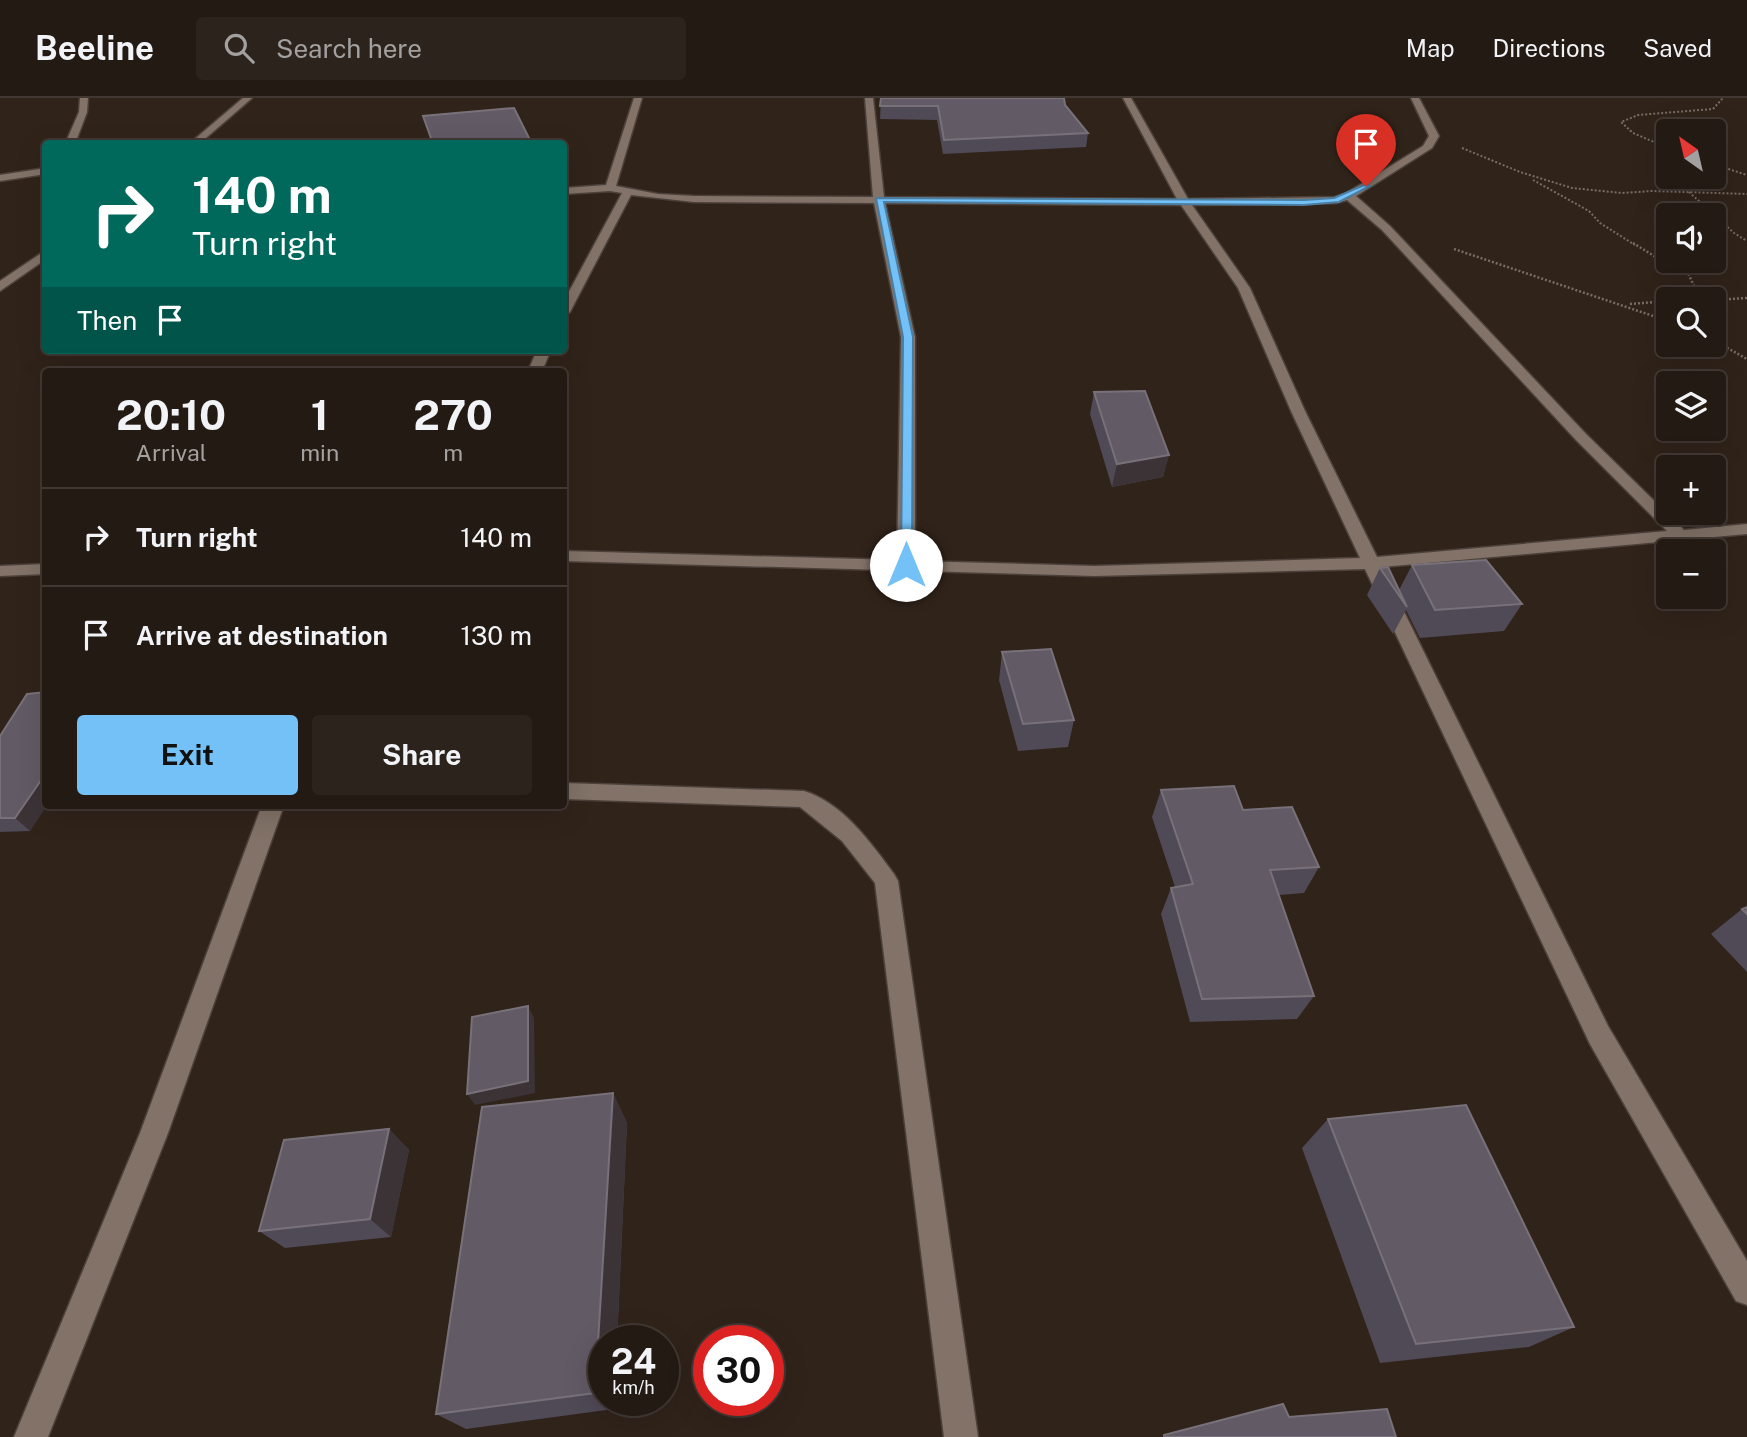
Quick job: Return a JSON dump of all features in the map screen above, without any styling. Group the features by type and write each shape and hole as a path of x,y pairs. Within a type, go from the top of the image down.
{"street":[{"path":"72,140 83,112 84,98"},
{"path":"610,188 638,98"},
{"path":"869,98 879,200 908,337 906,565"},
{"path":"1127,98 1184,202 1244,288 1298,411 1599,1035 1747,1290"},
{"path":"567,191 610,188 627,193 694,199 1184,202 1336,200 1349,196 1427,148 1434,136 1415,98"},
{"path":"198,140 245,99"},
{"path":"0,178 42,172"},
{"path":"567,306 627,193"},
{"path":"1349,196 1386,228 1581,437 1681,536"},
{"path":"0,286 42,256"},
{"path":"567,556 1095,571 1371,563 1747,529"},
{"path":"0,571 42,569"},
{"path":"567,791 804,799 834,818 857,840 886,881 961,1437"},
{"path":"31,1437 154,1133 272,809"}],"path":[{"path":"1656,143 1633,134 1621,122 1638,115 1713,109 1723,98"},
{"path":"1434,136 1552,184 1595,192 1747,194"},
{"path":"1726,169 1747,176"},
{"path":"1520,172 1589,211 1600,223 1659,259 1687,271 1694,287"},
{"path":"1689,192 1734,233 1747,241"},
{"path":"1453,249 1656,316"},
{"path":"1726,301 1747,298"},
{"path":"1625,304 1656,302"},
{"path":"1726,347 1747,359"}],"building":[{"path":"881,98 1064,98 1065,105 1088,133 944,140 938,106 880,106"},
{"path":"514,108 530,140 432,140 423,116"},
{"path":"1145,391 1169,455 1117,464 1094,392"},
{"path":"1486,560 1522,604 1435,610 1412,565"},
{"path":"1388,567 1407,607 1380,568"},
{"path":"1051,649 1074,720 1023,724 1002,652"},
{"path":"42,692 42,779 15,818 0,818 0,736 27,694"},
{"path":"1234,786 1243,810 1292,807 1319,867 1270,870 1314,996 1202,999 1171,888 1193,884 1161,790"},
{"path":"528,1006 528,1081 467,1094 472,1017"},
{"path":"613,1093 599,1325 588,1325 588,1394 436,1414 482,1107"},
{"path":"1466,1105 1574,1327 1416,1344 1328,1119"},
{"path":"389,1129 370,1219 259,1231 284,1140"},
{"path":"1283,1404 1289,1417 1387,1409 1396,1437 1164,1437 1164,1435"}],"route":[{"path":"906,565 908,337 879,200 1304,202 1336,200 1366,186"}]}
